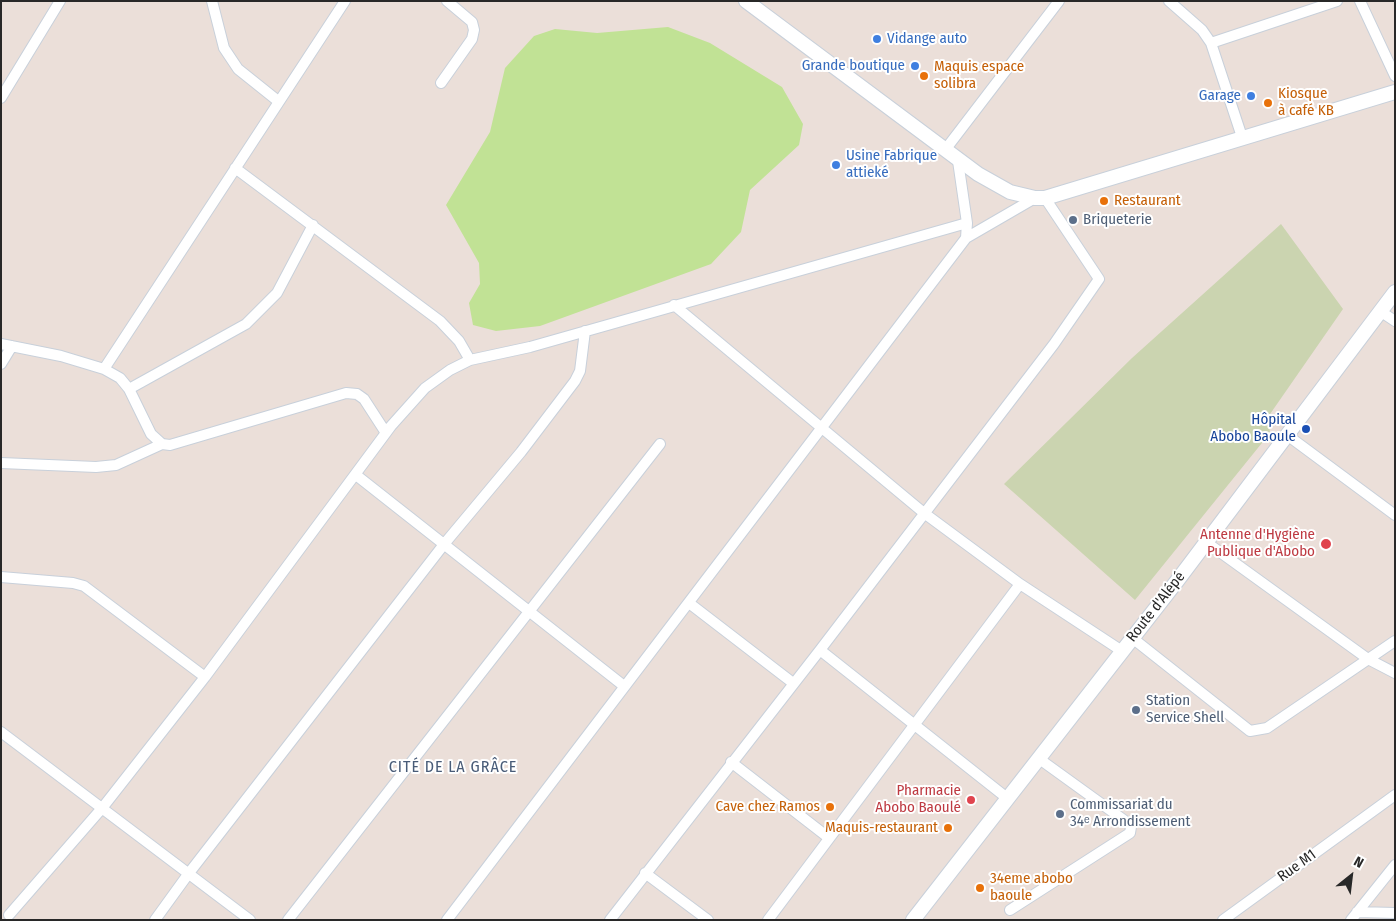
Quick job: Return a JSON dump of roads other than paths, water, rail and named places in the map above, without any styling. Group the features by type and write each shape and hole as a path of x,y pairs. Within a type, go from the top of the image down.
{"main road":[{"path":"746,1 958,161 1010,192 1040,198 1242,136 1395,92"},
{"name":"Route d'Alépé","path":"913,920 1206,542 1395,292"}],"street":[{"path":"212,1 224,48 238,69 278,101"},
{"path":"104,369 344,1"},
{"path":"441,83 472,39 474,30 472,22 447,1"},
{"path":"945,150 1059,1"},
{"path":"1169,1 1202,30 1210,43 1242,136"},
{"path":"1210,43 1337,1"},
{"path":"1360,1 1395,76"},
{"path":"1,98 56,3"},
{"path":"958,161 967,223 966,238"},
{"path":"235,168 440,321 459,341 470,360"},
{"path":"447,920 966,238 1040,198 1099,278 1054,344 610,920"},
{"path":"6,915 103,807 205,677 386,433 425,388 450,370 470,360 530,347 967,223"},
{"path":"129,389 246,324 277,293 313,226"},
{"path":"674,305 924,513 1020,584 1122,650"},
{"path":"1380,311 1395,320"},
{"path":"155,920 188,873 444,543 521,452 575,381 580,371 585,331"},
{"path":"1,344 61,356 104,369 120,378 129,389 151,434 162,444"},
{"path":"1,364 12,346"},
{"path":"1,463 96,467 116,465 162,444 170,445 346,393 357,394 364,399 386,433"},
{"path":"1287,435 1395,515"},
{"path":"288,920 660,444"},
{"path":"356,475 624,686"},
{"path":"1206,542 1368,659 1395,673"},
{"path":"1,577 73,583 84,586 205,677"},
{"path":"768,920 1020,584"},
{"path":"689,602 793,682"},
{"path":"1132,637 1250,730 1266,728 1395,641"},
{"path":"820,650 1007,798"},
{"path":"1,732 103,807 250,920"},
{"path":"1010,910 1130,833 1131,827 1128,823 1038,758"},
{"path":"732,762 829,838"},
{"name":"Rue M1","path":"1223,920 1395,795"},
{"path":"1354,916 1395,866"},
{"path":"645,873 708,920"},
{"path":"1354,916 1395,913"}],"place":[{"name":"Vidange auto","path":"877,39"},
{"name":"Grande boutique","path":"915,66"},
{"name":"Maquis espace solibra","path":"924,76"},
{"name":"Garage","path":"1251,96"},
{"name":"Kiosque à café KB","path":"1268,103"},
{"name":"Usine Fabrique attieké","path":"836,165"},
{"name":"Restaurant","path":"1104,201"},
{"name":"Briqueterie","path":"1073,220"},
{"name":"Hôpital Abobo Baoule","path":"1306,429"},
{"name":"Antenne d'Hygiène Publique d'Abobo","path":"1326,544"},
{"name":"Station Service Shell","path":"1136,710"},
{"name":"Pharmacie Abobo Baoulé","path":"971,800"},
{"name":"Cave chez Ramos","path":"830,807"},
{"name":"Commissariat du 34ᵉ Arrondissement","path":"1060,814"},
{"name":"Maquis-restaurant","path":"948,828"},
{"name":"34eme abobo baoule","path":"980,888"}],"district":[{"name":"CITÉ DE LA GRÂCE","path":"453,768"}]}
